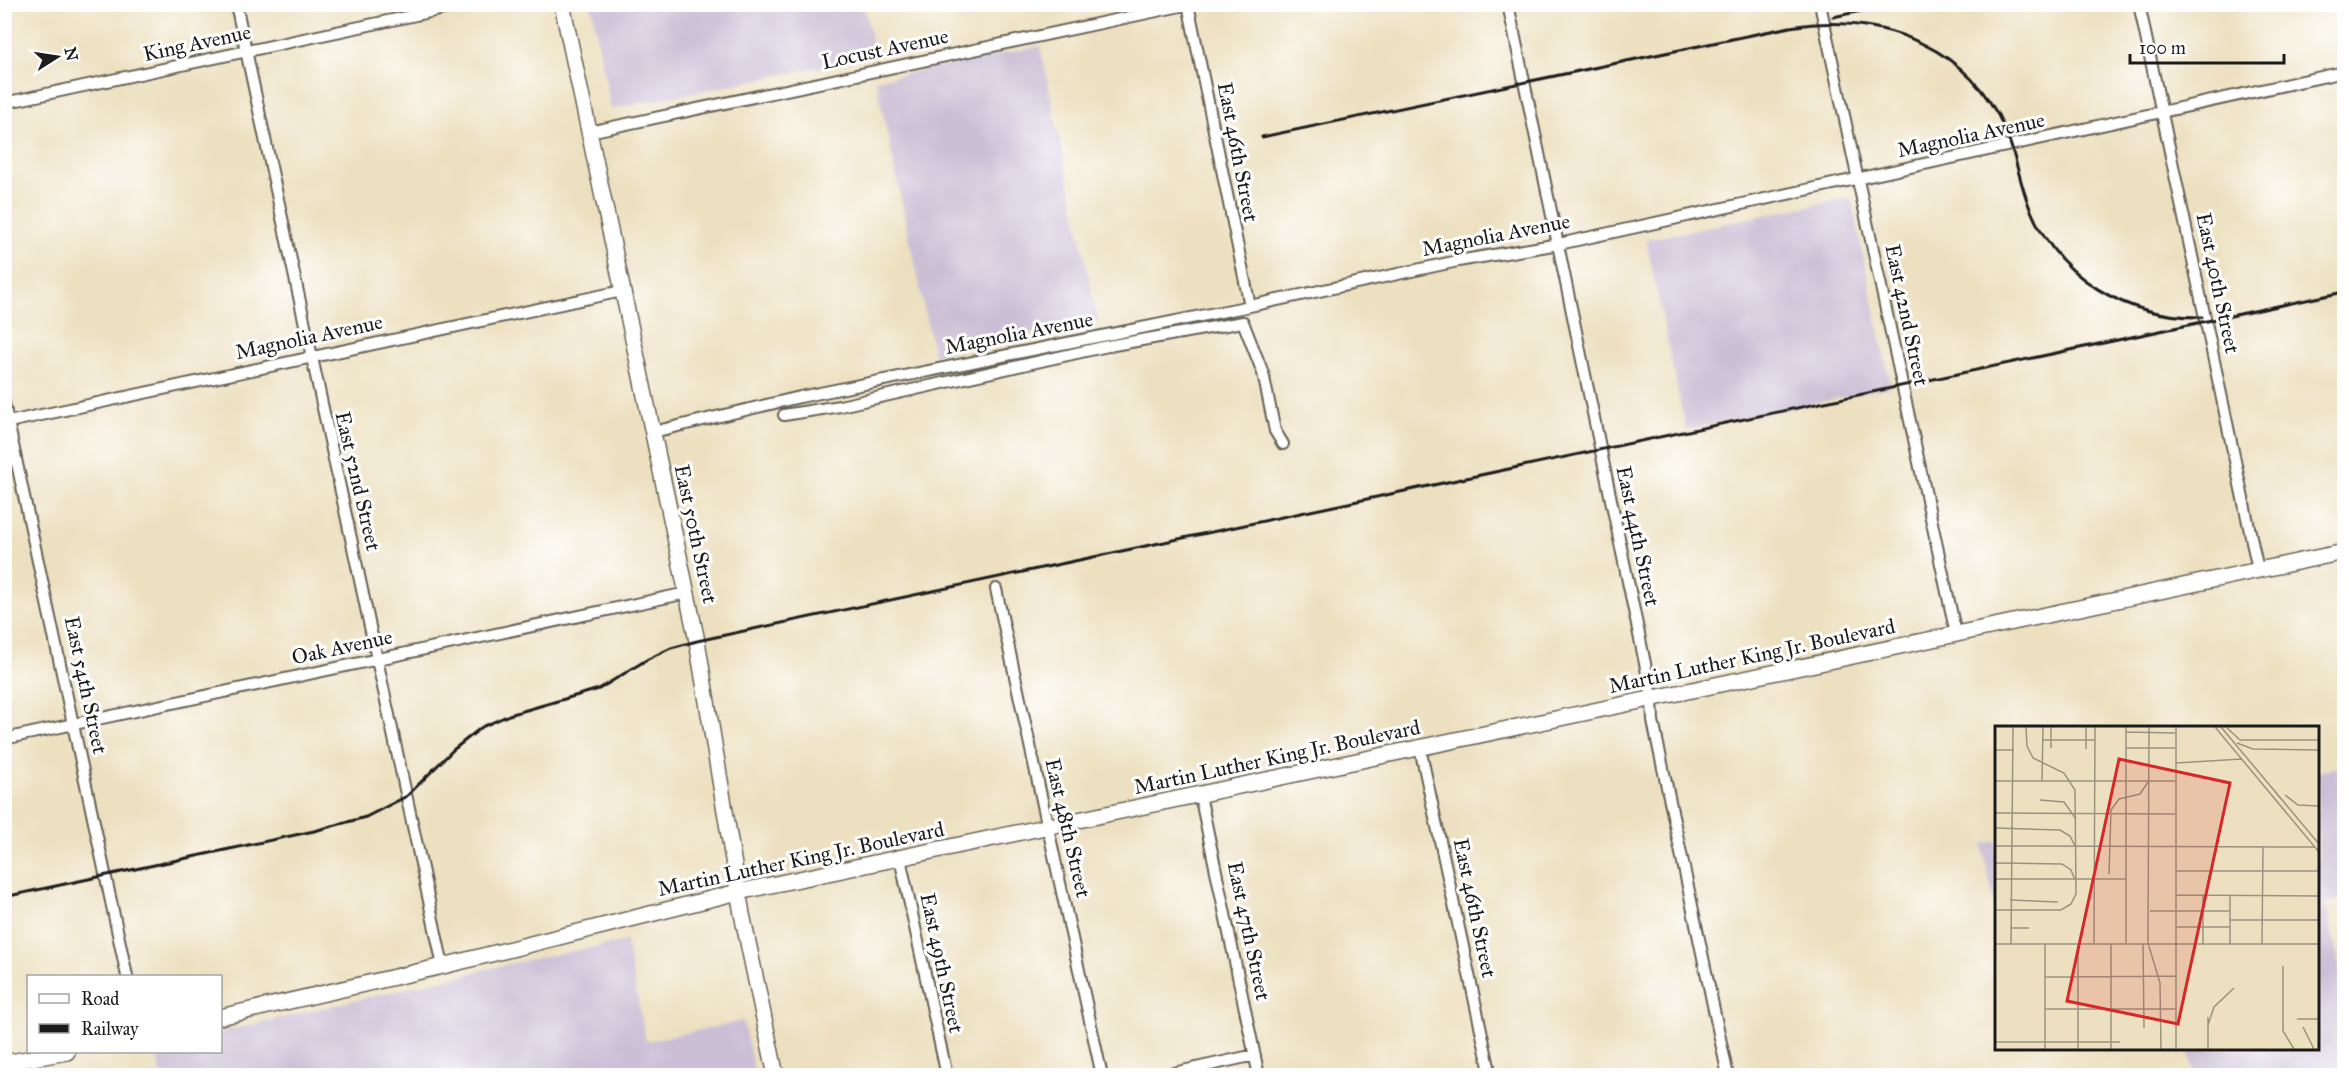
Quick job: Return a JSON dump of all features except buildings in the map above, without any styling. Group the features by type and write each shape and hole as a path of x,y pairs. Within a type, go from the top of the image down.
{"main road":[{"name":"East 50th Street","path":"562,4 687,593 704,681 738,892 776,1076"},
{"name":"Martin Luther King Jr. Boulevard","path":"222,1017 443,966 738,892 2344,552"},
{"path":"4,1063 61,1053"}],"street":[{"name":"East 52nd Street","path":"236,4 310,357 443,966"},
{"name":"King Avenue","path":"4,103 467,4"},
{"name":"East 44th Street","path":"1508,4 1652,698 1653,721 1728,1076"},
{"name":"East 42nd Street","path":"1820,4 1956,634"},
{"name":"East 40th Street","path":"2139,4 2258,570"},
{"name":"Locust Avenue","path":"589,132 1189,5"},
{"name":"East 46th Street","path":"1189,5 1250,306"},
{"name":"Magnolia Avenue","path":"653,432 811,395 1250,306 1458,261 1559,244 2344,72"},
{"name":"Magnolia Avenue","path":"7,422 622,291"},
{"path":"784,415 840,406 1107,346 1243,322 1263,373 1275,431 1283,444"},
{"name":"East 54th Street","path":"4,403 127,975"},
{"name":"East 48th Street","path":"996,589 1102,1076"},
{"name":"Oak Avenue","path":"4,739 687,593"},
{"name":"East 46th Street","path":"1420,748 1491,1076"},
{"name":"East 47th Street","path":"1200,795 1259,1076"},
{"name":"East 49th Street","path":"900,858 946,1076"},
{"path":"1160,1076 1255,1055"}],"shaded area":[{"path":"591,5 864,5 875,56 611,109"},
{"path":"1040,46 1098,320 934,355 876,80"},
{"path":"1851,197 1891,387 1686,430 1646,240"},
{"path":"2344,766 2344,899 2326,903 2344,988 2344,1075 2194,1075 2188,1050 2319,1050 2319,772"},
{"path":"1995,841 1995,907 1982,844"},
{"path":"626,941 646,1041 743,1021 755,1075 161,1075 156,1053 222,1053 222,1032 517,962"}],"railway":[{"path":"1833,17 1894,4"},
{"path":"1262,137 1790,27 1821,24 1881,29 1935,50 1959,67 1980,89 2004,127 2029,206 2041,231 2057,254 2076,273 2098,289 2121,301 2147,310 2202,317"},
{"path":"4,897 314,831 366,817 407,796 453,750 482,727 509,715 599,689 648,659 671,648 697,641 2344,292"}]}
